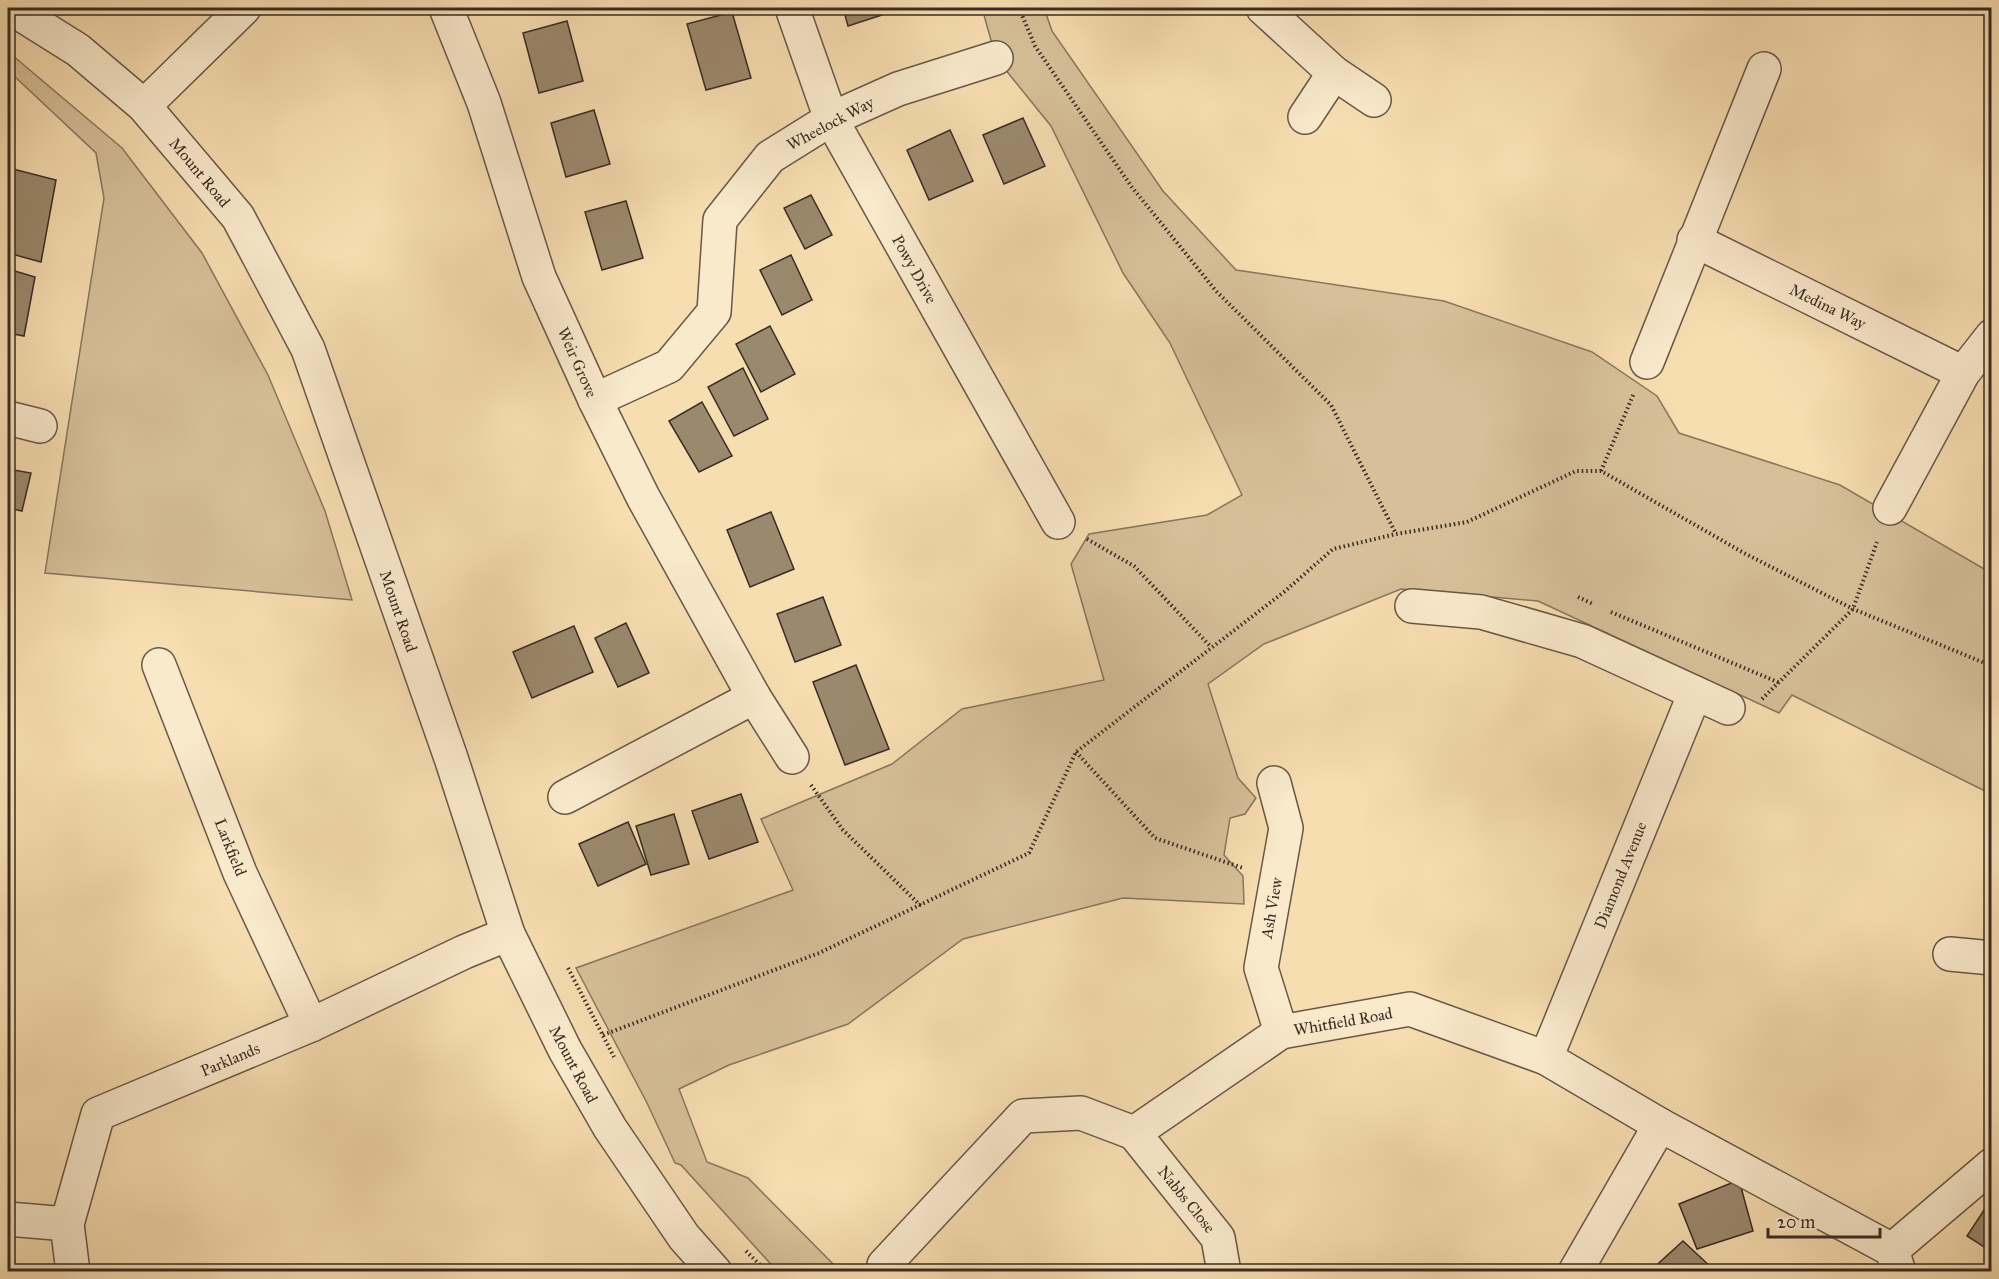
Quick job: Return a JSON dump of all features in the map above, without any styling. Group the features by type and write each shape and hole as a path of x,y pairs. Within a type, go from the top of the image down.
{"street":[{"path":"8,15 10,8"},
{"name":"Mount Road","path":"10,8 78,50 144,106 238,217 308,349 451,758 508,934 566,1050 610,1128 684,1237 716,1272"},
{"path":"144,106 243,8"},
{"name":"Weir Grove","path":"446,8 484,103 539,277 595,400 643,497 754,698 792,757"},
{"name":"Powy Drive","path":"792,8 831,119 1058,522"},
{"path":"1263,8 1334,73 1374,100"},
{"name":"Wheelock Way","path":"595,400 669,366 714,312 720,220 770,156 831,119 898,89 996,58"},
{"path":"1647,362 1764,69"},
{"path":"1305,117 1334,73"},
{"name":"Medina Way","path":"1694,240 1963,373"},
{"path":"1890,508 1963,373 1992,336"},
{"path":"8,418 40,426"},
{"path":"1412,606 1481,612 1571,638 1728,708"},
{"name":"Larkfield","path":"159,665 240,873 312,1025"},
{"name":"Diamond Avenue","path":"1546,1058 1686,689"},
{"path":"565,797 754,698"},
{"name":"Ash View","path":"1274,783 1286,828 1261,968 1281,1032"},
{"name":"Parklands","path":"73,1272 67,1224 98,1114 312,1025 464,952 508,934"},
{"path":"1950,954 1992,958"},
{"name":"Whitfield Road","path":"1134,1133 1281,1032 1410,1009 1546,1058 1896,1261"},
{"path":"884,1264 1023,1116 1082,1113 1134,1133"},
{"path":"1575,1272 1660,1125"},
{"name":"Nabbs Close","path":"1134,1133 1218,1238 1224,1272"},
{"path":"1896,1261 1992,1164"},
{"path":"8,1219 67,1224"}],"path":[{"path":"1020,8 1035,46 1131,186 1216,291 1331,405 1396,534"},
{"path":"1601,471 1647,362"},
{"path":"619,1066 603,1035 819,953 1029,854 1076,752 1284,592 1333,549 1396,534 1467,522 1576,471 1601,471 1744,553 1853,609 1992,666"},
{"path":"1728,708 1757,703 1780,683 1853,609 1890,508"},
{"path":"1058,522 1134,566 1212,647"},
{"path":"1578,597 1599,606"},
{"path":"1610,611 1780,683"},
{"path":"1076,752 1155,838 1276,879"},
{"path":"792,757 843,830 921,906"},
{"path":"739,1244 767,1272"}],"shaded area":[{"path":"982,8 1044,8 1052,31 1163,191 1236,270 1444,301 1592,352 1657,396 1679,433 1840,485 1991,573 1991,794 1792,695 1779,713 1538,601 1401,589 1264,644 1208,684 1238,778 1256,798 1245,814 1230,818 1224,855 1243,876 1244,904 1123,898 963,939 848,1024 729,1065 679,1089 707,1162 748,1178 840,1271 777,1271 681,1165 675,1163 647,1103 576,968 793,890 761,819 892,764 962,709 1104,680 1071,564 1089,534 1207,515 1242,495 1170,343 1123,273 1051,126 996,58"},
{"path":"12,55 122,148 202,253 268,375 325,511 352,600 45,573 104,198 96,153 13,75"}],"building":[{"path":"843,8 892,8 894,11 848,26"},
{"path":"732,12 751,78 706,90 687,24"},
{"path":"567,21 583,81 539,93 523,33"},
{"path":"594,110 610,164 566,177 551,123"},
{"path":"1023,118 1045,166 1004,184 983,135"},
{"path":"950,130 973,181 929,200 907,150"},
{"path":"9,168 56,180 41,262 8,253"},
{"path":"811,195 832,235 805,249 784,208"},
{"path":"626,201 643,258 602,270 585,212"},
{"path":"791,255 812,300 782,315 760,270"},
{"path":"8,269 35,277 24,336 8,333"},
{"path":"770,326 795,374 761,392 736,344"},
{"path":"743,368 768,419 734,436 708,387"},
{"path":"702,402 732,456 699,472 669,421"},
{"path":"8,469 31,473 22,511 8,508"},
{"path":"771,512 794,569 750,587 727,530"},
{"path":"823,597 841,645 795,662 777,614"},
{"path":"626,623 649,673 618,687 595,638"},
{"path":"574,626 593,672 532,698 513,652"},
{"path":"856,665 889,749 845,765 813,682"},
{"path":"741,794 758,842 709,859 692,811"},
{"path":"674,814 689,864 651,875 636,826"},
{"path":"628,822 646,864 598,886 579,844"},
{"path":"1739,1180 1753,1231 1697,1249 1679,1204"},
{"path":"1992,1198 1992,1252 1967,1236"},
{"path":"1683,1241 1713,1269 1710,1272 1649,1272"}]}
